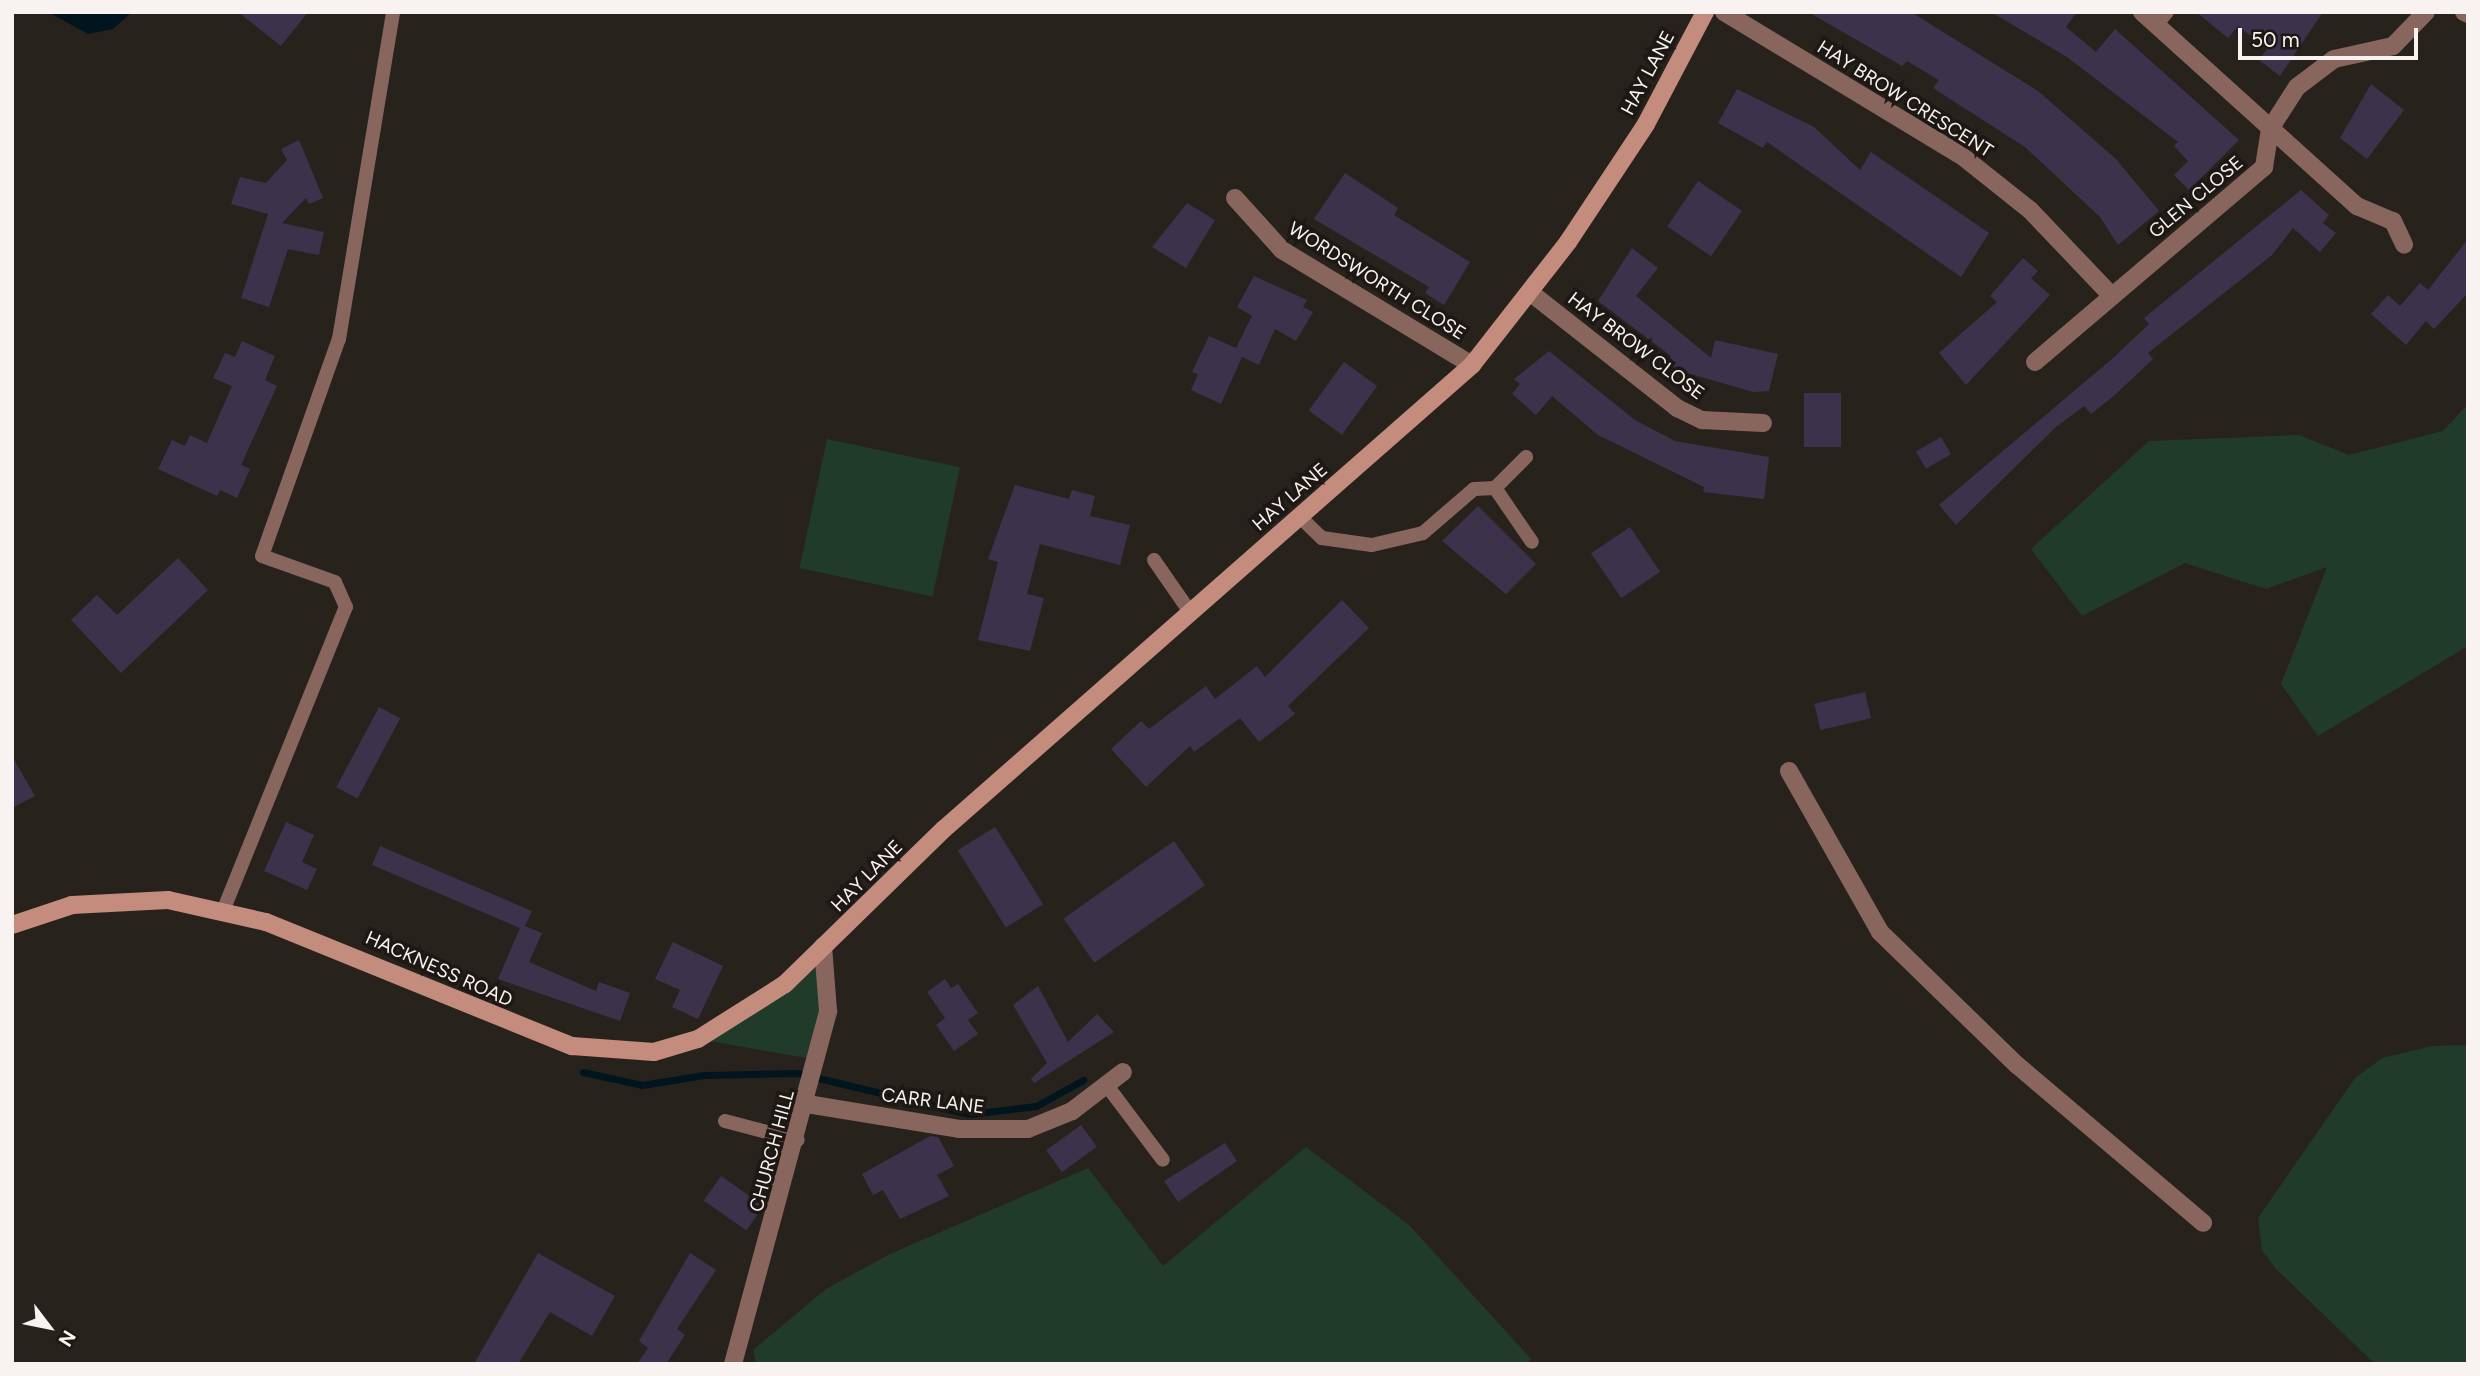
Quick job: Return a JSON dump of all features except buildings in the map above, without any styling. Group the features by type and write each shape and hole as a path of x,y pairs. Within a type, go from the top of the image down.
{"street":[{"name":"HAY LANE","path":"823,946 944,829 1472,365 1531,293 1646,124 1705,12"},
{"name":"HAY BROW CRESCENT","path":"1724,12 1962,156 2030,210 2111,295"},
{"path":"2142,12 2161,19 2270,129 2325,170 2357,206 2393,221 2404,245"},
{"name":"GLEN CLOSE","path":"2035,362 2264,167 2270,129 2297,87 2334,59 2393,46 2426,12"},
{"name":"WORDSWORTH CLOSE","path":"1235,198 1282,250 1472,365"},
{"name":"HAY BROW CLOSE","path":"1531,293 1677,408 1702,420 1763,423"},
{"path":"1789,771 1880,932 2017,1065 2203,1223"},
{"name":"HACKNESS ROAD","path":"12,925 116,899 223,911 353,954 540,1035 613,1052 654,1052 698,1039 785,984 823,946"},
{"name":"CHURCH HILL","path":"733,1364 798,1140 818,1060 831,995 823,946"},
{"name":"CARR LANE","path":"809,1096 959,1129 1028,1129 1108,1087 1123,1072"}],"lane":[{"path":"223,911 346,607 335,582 262,556 339,339 393,12"},
{"path":"1299,516 1322,538 1372,545 1423,533 1474,489 1495,488 1526,457"},
{"path":"1495,488 1532,542"},
{"path":"1154,559 1190,612"},
{"path":"1108,1087 1163,1160"},
{"path":"725,1121 798,1140"}],"green space":[{"path":"2468,404 2468,646 2318,736 2281,684 2327,567 2266,589 2185,563 2082,616 2031,549 2149,441 2299,435 2349,455 2443,431"},
{"path":"827,439 960,467 933,596 800,568"},
{"path":"823,946 818,1060 698,1039"},
{"path":"2468,1045 2468,1364 2375,1364 2275,1268 2262,1250 2258,1218 2355,1078 2382,1058 2432,1046"},
{"path":"1306,1147 1409,1225 1531,1359 1527,1364 756,1364 753,1350 826,1289 890,1254 1088,1168 1163,1266"}],"water":[{"path":"48,12 132,12 113,29 88,34"}],"waterway":[{"path":"583,1072 642,1085 704,1075 797,1073 969,1114 1036,1106 1083,1080"}]}
